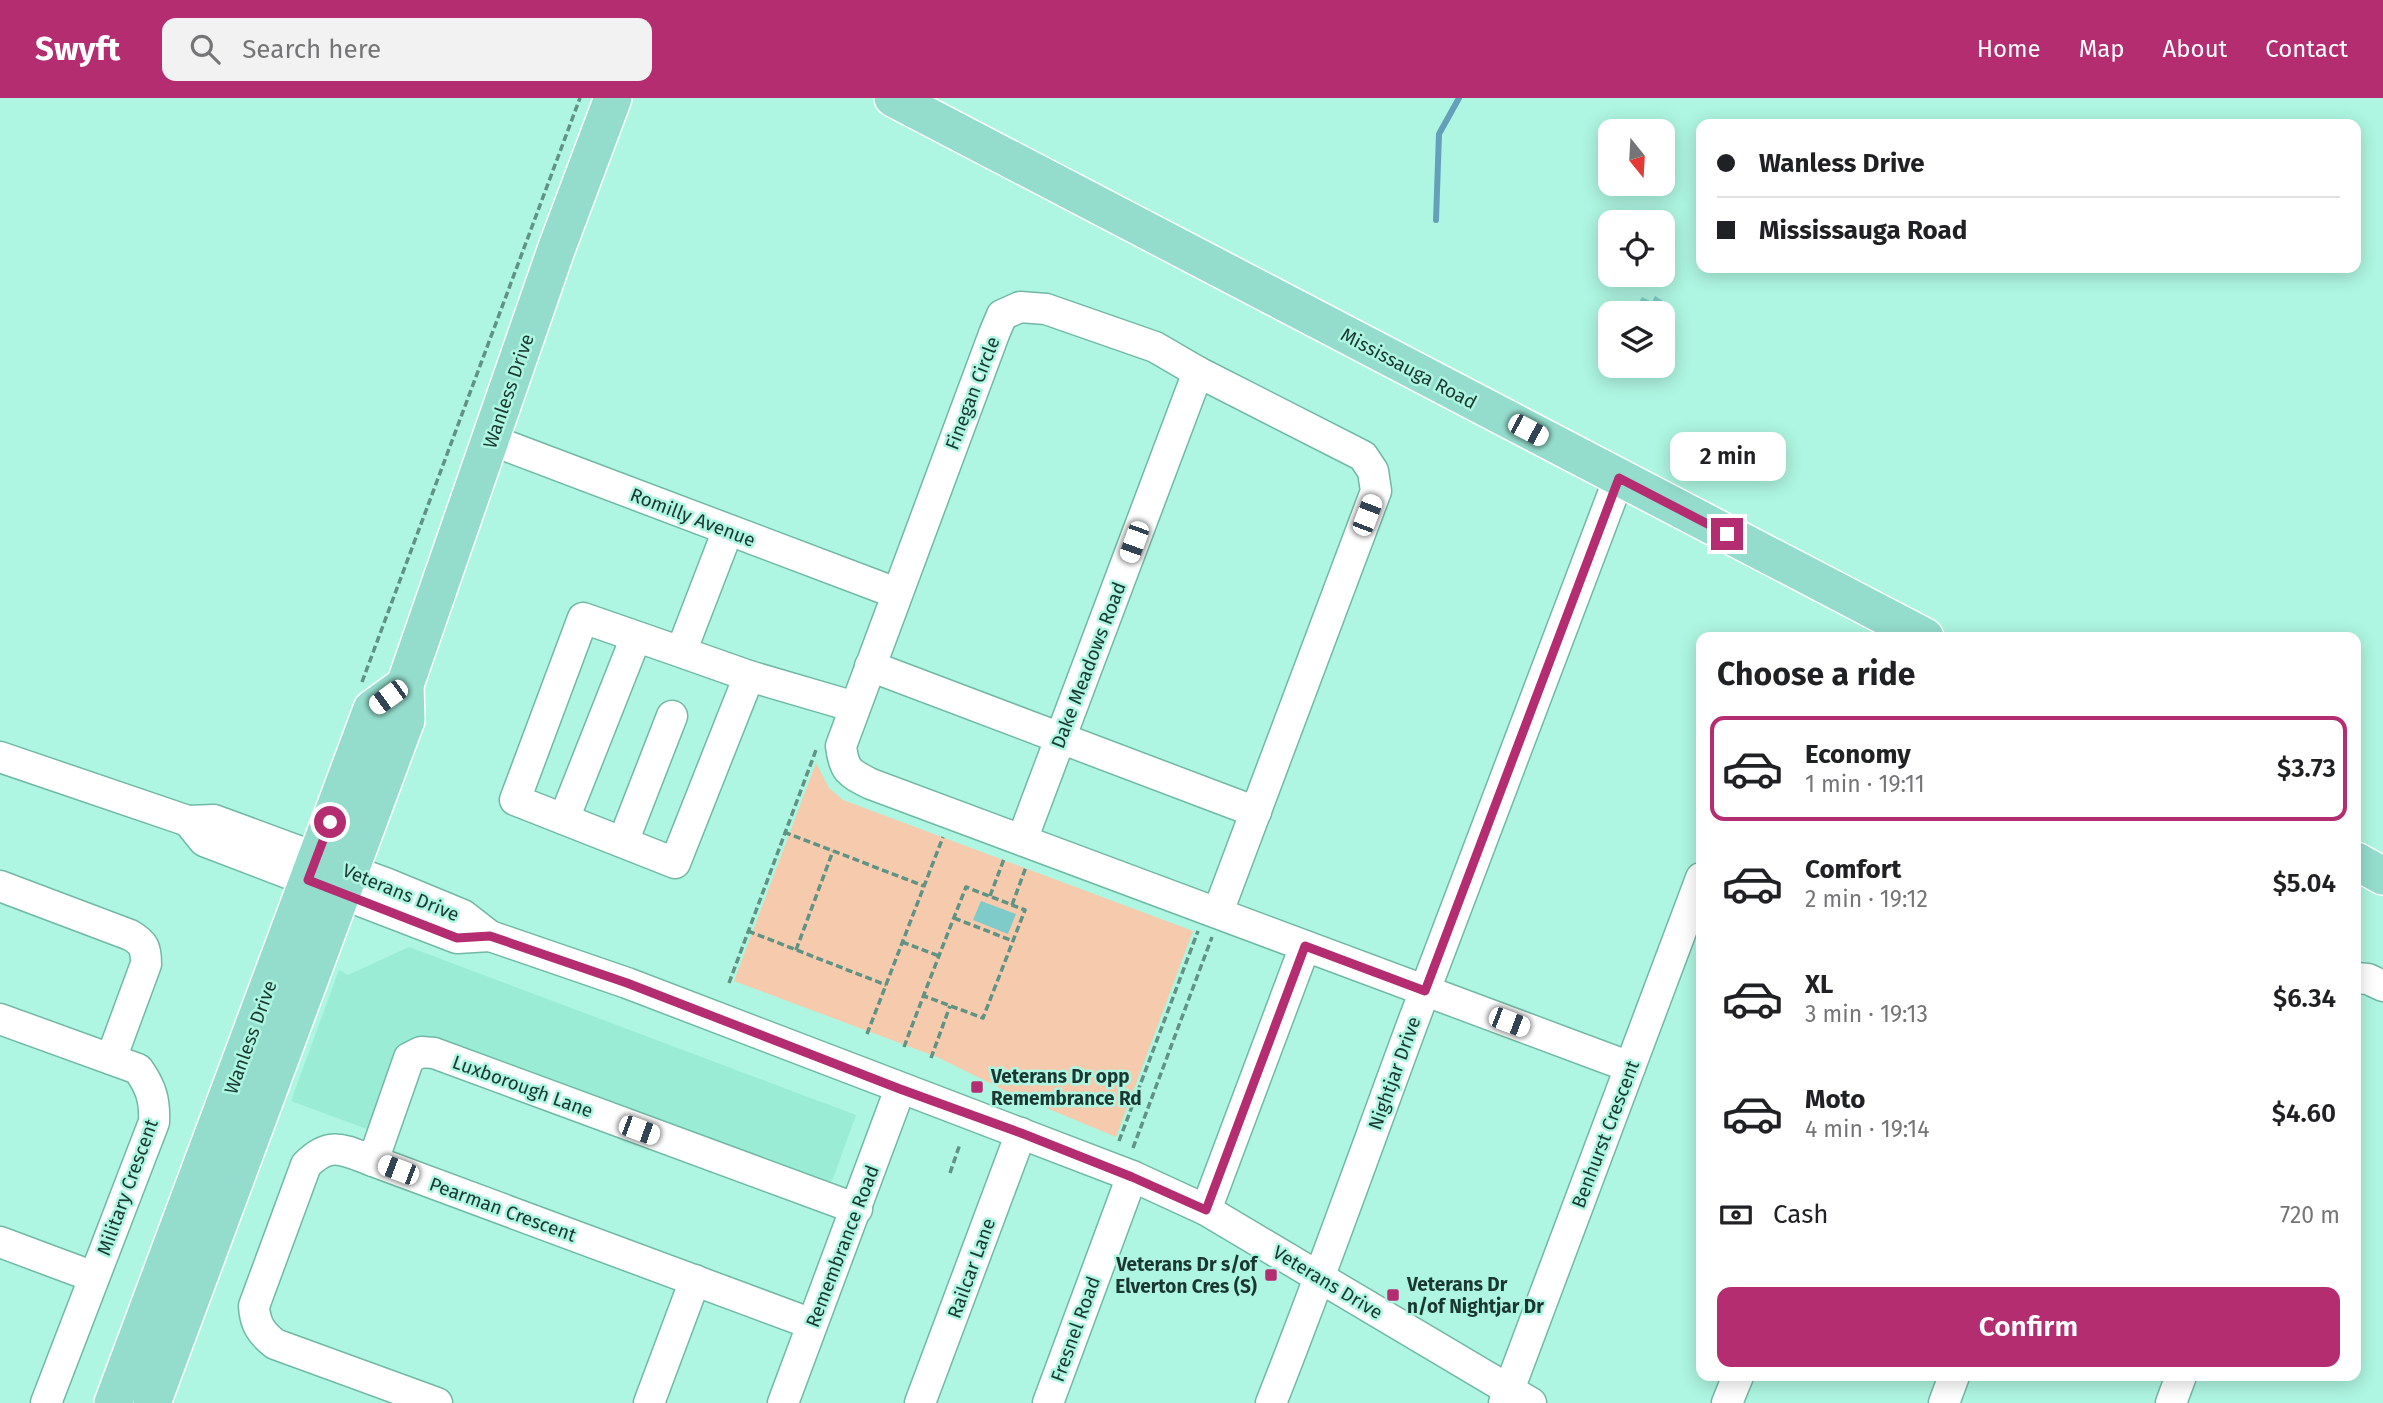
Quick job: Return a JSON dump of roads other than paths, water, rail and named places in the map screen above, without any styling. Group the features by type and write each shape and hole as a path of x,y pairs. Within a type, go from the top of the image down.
{"main road":[{"name":"Wanless Drive","path":"152,1403 406,720 405,685 556,250 613,98"},
{"name":"Mississauga Road","path":"893,98 1915,632"},
{"name":"Wanless Drive","path":"113,1403 372,709 405,685"},
{"path":"2361,864 2383,876"}],"street":[{"name":"Finegan Circle","path":"1209,926 1256,812 1376,491 1373,471 1363,456 1198,372 1155,347 1046,309 1020,307 1003,315 896,593 841,746 843,763 855,776 1018,855 1209,926 1305,946 1630,1067"},
{"name":"Dake Meadows Road","path":"1018,855 1198,372"},
{"name":"Romilly Avenue","path":"491,440 896,593"},
{"name":"Nightjar Drive","path":"1271,1403 1619,478"},
{"path":"681,652 728,530"},
{"path":"749,676 675,863 515,800 583,618 749,676 855,707"},
{"path":"564,819 635,637"},
{"path":"870,666 1256,812"},
{"path":"623,842 672,716"},
{"name":"Veterans Drive","path":"0,757 188,821 214,820 457,938 490,936 627,983 1021,1133 1132,1162 1515,1399"},
{"path":"0,886 130,935 142,942 146,951 146,964 111,1059"},
{"name":"Benhurst Crescent","path":"1515,1399 1630,1067 1696,891"},
{"path":"1206,1210 1305,946"},
{"path":"2361,978 2368,978 2383,986"},
{"name":"Military Crescent","path":"0,1019 138,1069 149,1084 155,1103 154,1122 46,1403"},
{"name":"Luxborough Lane","path":"373,1161 410,1058 421,1052 433,1053 857,1209"},
{"name":"Remembrance Road","path":"783,1403 900,1089"},
{"name":"Railcar Lane","path":"920,1403 1021,1133"},
{"name":"Pearman Crescent","path":"437,1403 275,1344 261,1332 254,1318 254,1306 306,1164 326,1149 340,1149 813,1324"},
{"name":"Fresnel Road","path":"1048,1403 1132,1162"},
{"path":"0,1242 94,1277"},
{"path":"649,1403 695,1280"},
{"path":"1727,1403 1736,1381"},
{"path":"1944,1403 1952,1381"},
{"path":"2171,1403 2179,1381"}],"waterway":[{"path":"1436,220 1439,134 1459,98"}],"place":[{"name":"Veterans Dr opp Remembrance Rd","path":"977,1087"},
{"name":"Veterans Dr s/of Elverton Cres (S)","path":"1271,1275"},
{"name":"Veterans Dr n/of Nightjar Dr","path":"1393,1295"}]}
